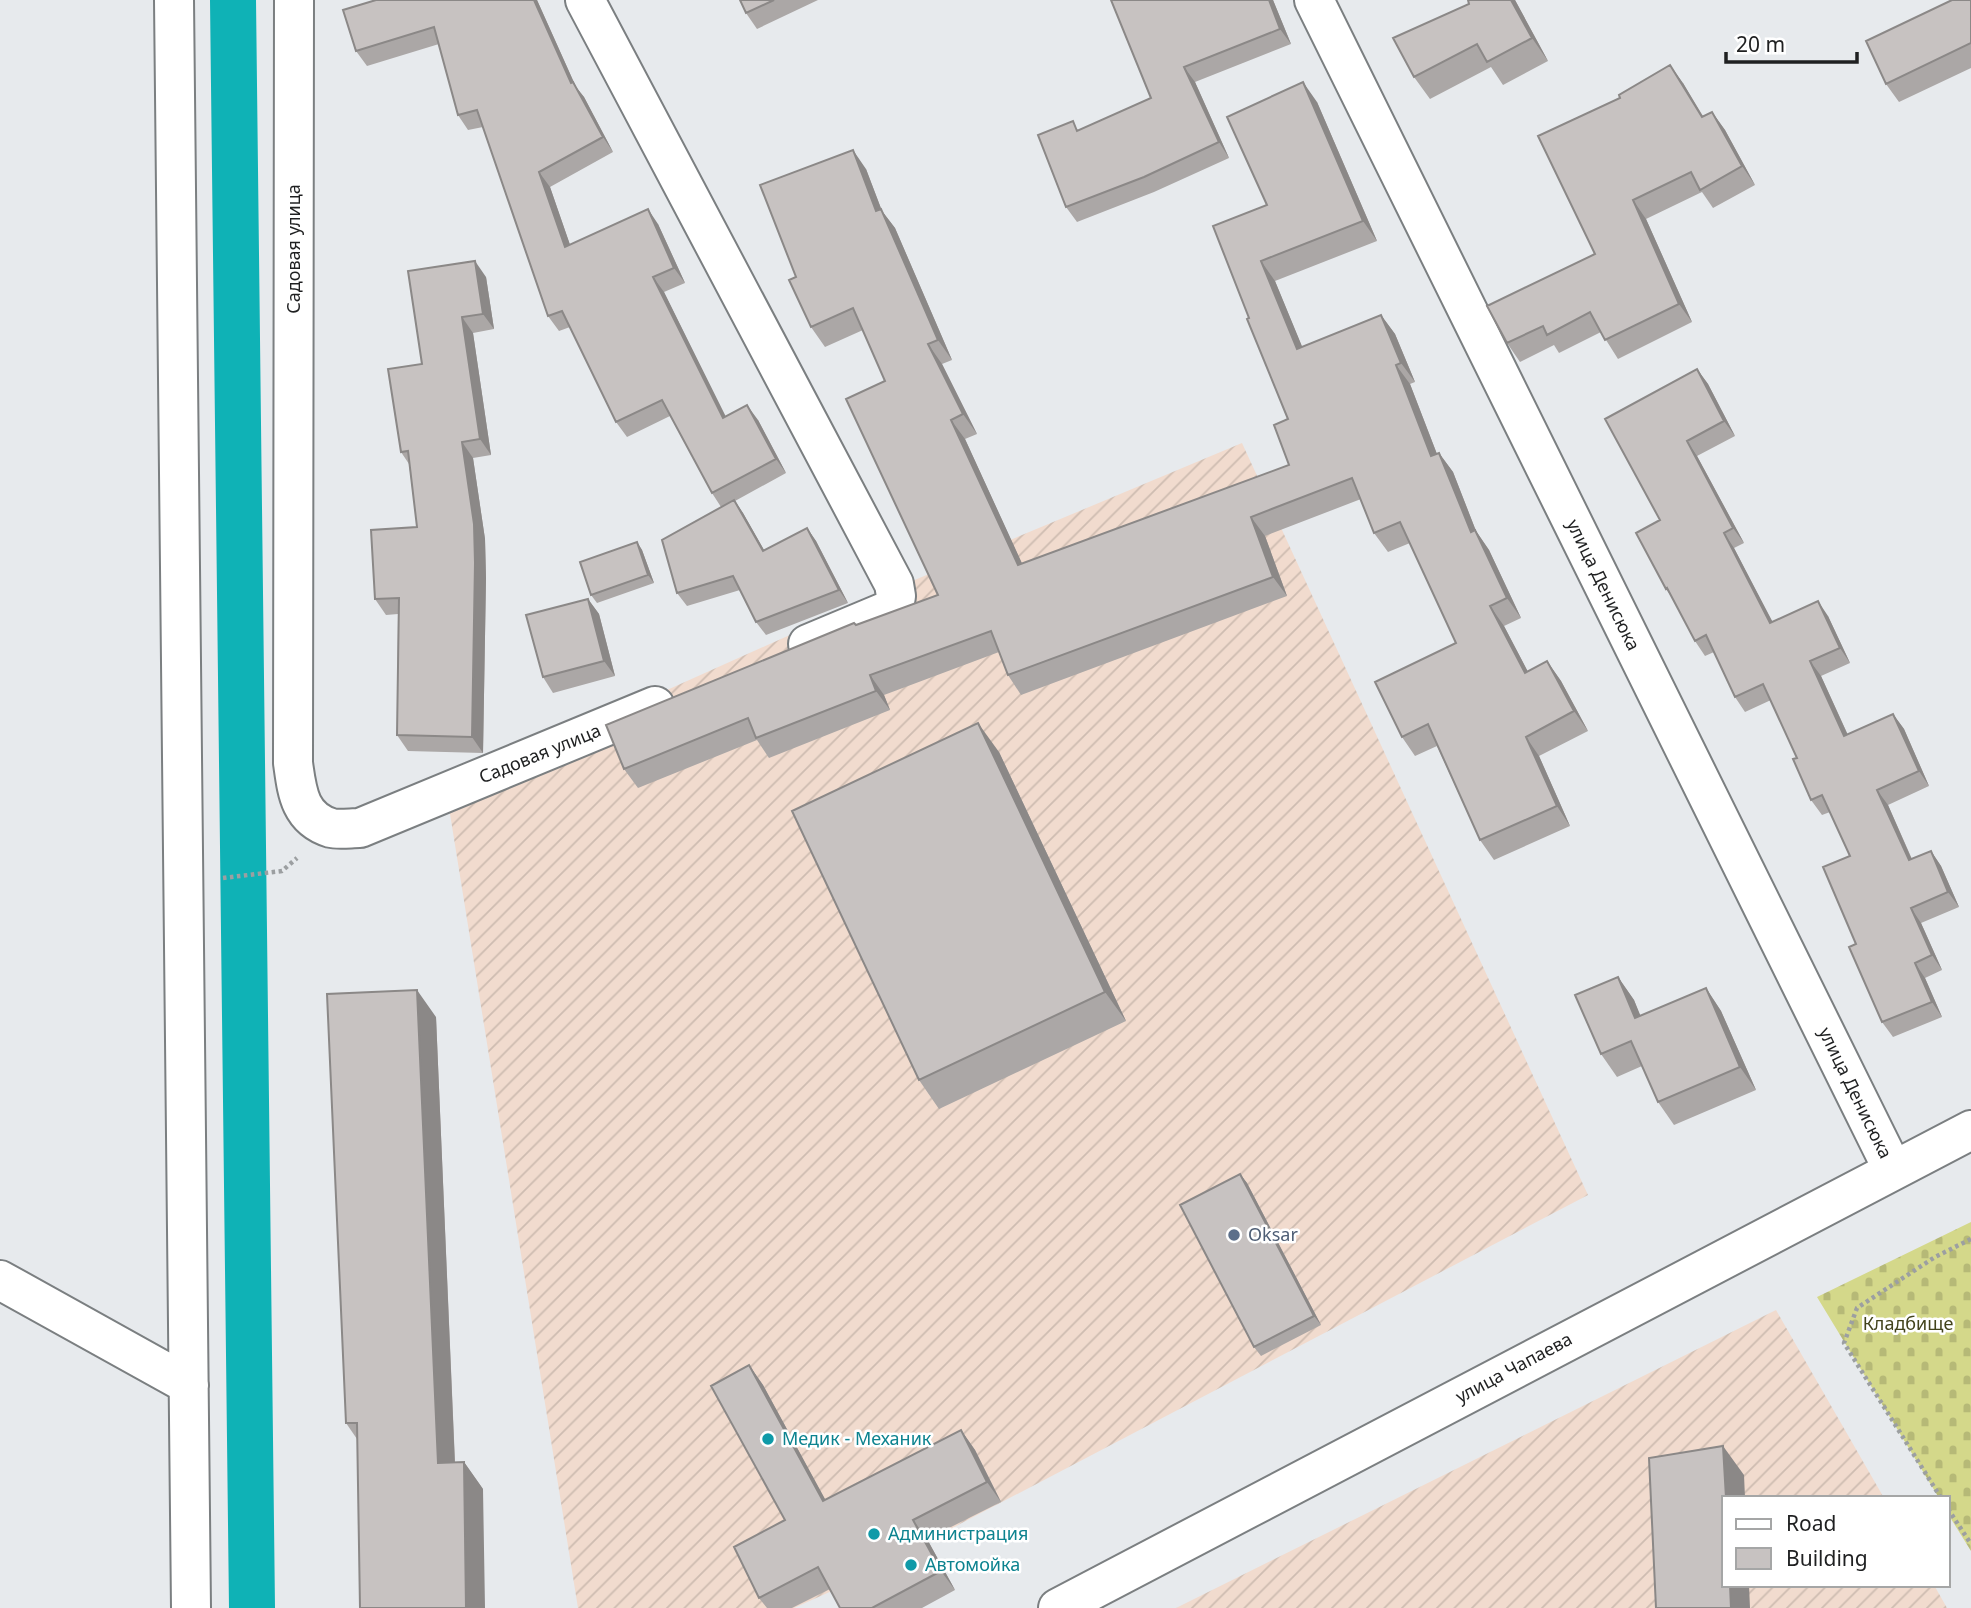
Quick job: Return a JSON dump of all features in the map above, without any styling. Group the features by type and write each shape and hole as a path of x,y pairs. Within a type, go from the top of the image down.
{"street":[{"path":"174,0 191,1608"},
{"name":"Садовая улица","path":"294,0 293,763 297,797 310,816 332,828 360,828 691,692"},
{"path":"585,0 894,584 897,596 894,608 780,655"},
{"name":"улица Денисюка","path":"1314,0 1893,1170"},
{"name":"улица Чапаева","path":"1058,1608 1971,1130"},
{"path":"0,1280 189,1385"}],"path":[{"path":"221,878 282,871"},
{"path":"1940,1496 1844,1343 1857,1308 1935,1257 1971,1239"},
{"path":"1950,1512 1971,1544"}],"shaded area":[{"name":"Автомойка","path":"1242,443 1588,1195 834,1590 794,1608 578,1608 446,789 886,592"},
{"path":"1776,1310 1883,1496 1722,1496 1722,1587 1935,1587 1947,1608 1176,1608"}],"green space":[{"name":"Кладбище","path":"1971,1222 1971,1551 1950,1517 1950,1496 1938,1496 1817,1297"}],"building":[{"path":"376,0 534,0 571,83 573,82 603,137 539,172 565,247 648,209 674,268 653,277 723,418 747,405 776,459 712,493 662,400 616,422 562,311 548,316 477,110 458,115 434,27 356,51 343,10"},
{"path":"740,0 774,0 746,13"},
{"path":"1111,0 1269,0 1280,29 1184,67 1219,142 1144,177 1066,207 1038,135 1073,121 1077,131 1151,98"},
{"path":"1468,0 1511,0 1532,38 1487,62 1477,44 1414,77 1393,38 1469,4"},
{"path":"1952,0 1971,0 1971,43 1886,84 1866,41"},
{"path":"1670,65 1702,117 1712,112 1742,166 1700,190 1691,172 1633,200 1679,304 1605,340 1590,312 1547,335 1543,326 1507,343 1487,306 1595,254 1538,136 1620,98 1619,95"},
{"path":"1303,82 1363,221 1261,261 1297,349 1381,315 1401,363 1396,365 1431,456 1439,453 1471,532 1475,530 1507,598 1490,606 1525,673 1547,661 1574,711 1526,737 1557,806 1480,840 1428,724 1402,737 1375,682 1456,643 1400,522 1374,533 1352,478 1251,517 1273,577 1008,675 991,631 870,675 876,691 756,738 748,718 624,769 606,725 854,623 856,625 938,595 846,399 885,381 853,308 811,327 789,280 796,277 760,185 853,150 876,211 881,209 938,340 928,344 963,414 951,420 1018,565 1289,465 1274,425 1288,419 1213,226 1267,205 1227,117"},
{"path":"475,261 483,314 462,317 480,439 462,442 474,524 472,737 397,735 399,598 375,599 371,530 417,527 408,451 401,452 388,369 422,364 408,271"},
{"path":"1697,369 1724,421 1687,441 1733,528 1724,533 1770,623 1818,601 1840,648 1810,661 1844,736 1893,714 1919,771 1877,790 1909,860 1931,851 1948,892 1911,908 1932,955 1915,963 1932,1002 1882,1022 1849,947 1856,944 1823,867 1850,856 1822,795 1811,800 1793,759 1797,758 1763,684 1735,697 1706,635 1695,641 1636,533 1660,520 1605,419"},
{"path":"734,500 763,551 807,528 839,590 756,622 733,576 677,593 662,540"},
{"path":"637,542 648,575 591,595 580,562"},
{"path":"588,599 604,661 543,677 526,615"},
{"path":"978,723 1105,992 919,1080 792,811"},
{"path":"1618,977 1635,1018 1706,988 1740,1067 1658,1102 1631,1041 1601,1054 1575,995"},
{"path":"417,990 438,1463 464,1462 466,1608 360,1608 357,1423 346,1423 327,994"},
{"path":"1240,1174 1314,1316 1254,1347 1180,1205"},
{"path":"749,1365 823,1501 961,1430 987,1482 913,1520 941,1571 872,1608 840,1608 818,1567 759,1598 734,1547 785,1520 711,1386"},
{"path":"1723,1446 1726,1496 1722,1496 1722,1587 1730,1587 1731,1608 1656,1608 1649,1458"}],"waterway":[{"path":"233,0 252,1608"}],"place":[{"name":"Oksar","path":"1234,1235"},
{"name":"Медик - Механик","path":"768,1439"},
{"name":"Администрация","path":"874,1534"},
{"name":"Автомойка","path":"911,1565"}]}
